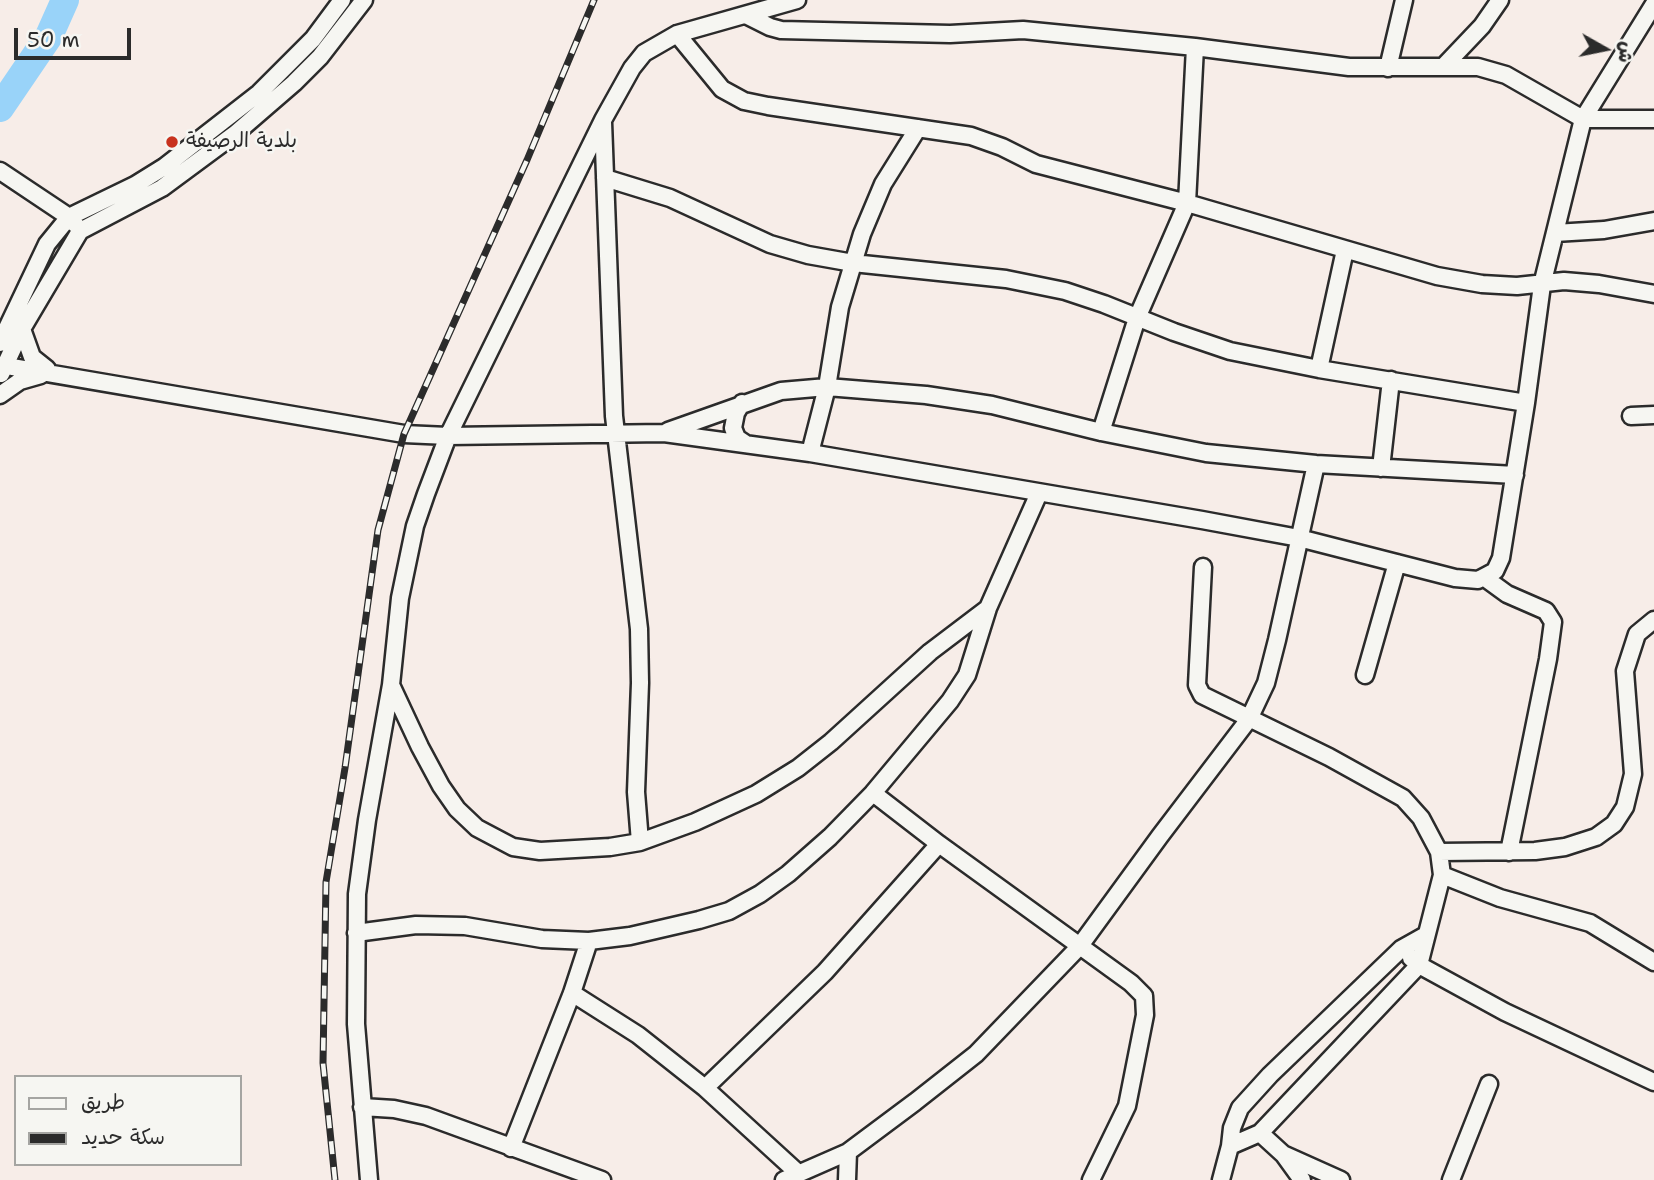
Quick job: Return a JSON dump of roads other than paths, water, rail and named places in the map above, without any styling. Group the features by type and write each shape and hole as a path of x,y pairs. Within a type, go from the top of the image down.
{"street":[{"path":"0,343 47,244 69,217 135,185 164,167 259,93 313,39 342,0"},
{"path":"364,0 320,57 235,134 162,188 80,231 2,365 387,432 448,436 664,433 810,453 1299,538 1455,578 1478,580 1495,571 1501,558 1542,285 1583,119 1654,4"},
{"path":"369,1180 356,1024 357,894 391,685 400,598 415,526 448,436 603,120 632,68 645,53 677,34 797,0"},
{"path":"1388,68 1404,0"},
{"path":"1444,66 1482,26 1500,0"},
{"path":"746,15 781,30 950,34 1023,30 1195,47 1349,67 1478,67 1506,75 1583,119 1654,119"},
{"path":"677,34 722,89 744,100 768,106 971,136 1037,164 1187,203 1437,276 1482,284 1517,286 1564,281 1654,294"},
{"path":"1101,432 1137,317 1187,203 1195,47"},
{"path":"603,120 616,435 639,629 636,792 640,842"},
{"path":"810,453 827,387 840,307 862,234 883,184 918,128"},
{"path":"4,174 69,217 80,231"},
{"path":"605,178 670,198 770,244 808,255 853,263 1006,279 1065,291 1230,351 1320,369 1526,403"},
{"path":"1555,233 1604,230 1654,221"},
{"path":"1320,369 1345,250"},
{"path":"22,329 32,357 49,372"},
{"path":"0,395 20,381 49,372"},
{"path":"1381,468 1391,380"},
{"path":"664,433 781,391 827,387 926,395 992,405 1101,432 1206,453 1315,464 1515,475"},
{"path":"742,403 736,413 733,428 737,438 746,444"},
{"path":"1631,416 1654,415"},
{"path":"572,993 638,1035 705,1088 791,1177 848,1152 975,1054 1079,947 1249,719 1266,683 1278,640 1315,464"},
{"path":"356,933 416,925 465,926 542,939 589,941 666,929 729,911 760,894 788,874 830,837 873,793 950,701 967,675 988,608 1039,493"},
{"path":"1365,675 1397,563"},
{"path":"1203,567 1197,685 1206,698 1329,757 1403,799 1421,818 1438,852 1441,875 1419,965 1260,1133 1230,1146"},
{"path":"1485,578 1507,594 1546,611 1553,622 1548,659 1508,852"},
{"path":"391,685 441,786 457,809 477,828 513,847 540,852 640,842 695,822 743,800 798,768 831,742 930,652 988,608"},
{"path":"1438,852 1535,851 1596,837 1614,824 1625,807 1633,774 1625,671 1637,634 1654,620"},
{"path":"873,793 1131,983 1144,996 1146,1003 1127,1106 1091,1180"},
{"path":"705,1088 825,972 939,844"},
{"path":"1441,875 1500,898 1590,923 1654,961"},
{"path":"1221,1180 1232,1128 1240,1108 1270,1075 1401,949 1426,935"},
{"path":"511,1148 572,993 589,941"},
{"path":"1401,949 1419,965 1505,1012 1654,1082"},
{"path":"1451,1180 1489,1084"},
{"path":"362,1107 394,1109 426,1116 602,1180"},
{"path":"1260,1133 1283,1153 1302,1180"},
{"path":"847,1180 848,1152"},
{"path":"1283,1153 1341,1180"}],"waterway":[{"path":"0,108 49,36 65,0"}],"railway":[{"path":"335,1180 323,1063 326,882 345,768 378,530 404,434 527,160 594,0"}],"place":[{"name":"بلدية الرصيفة","path":"172,142"}]}
